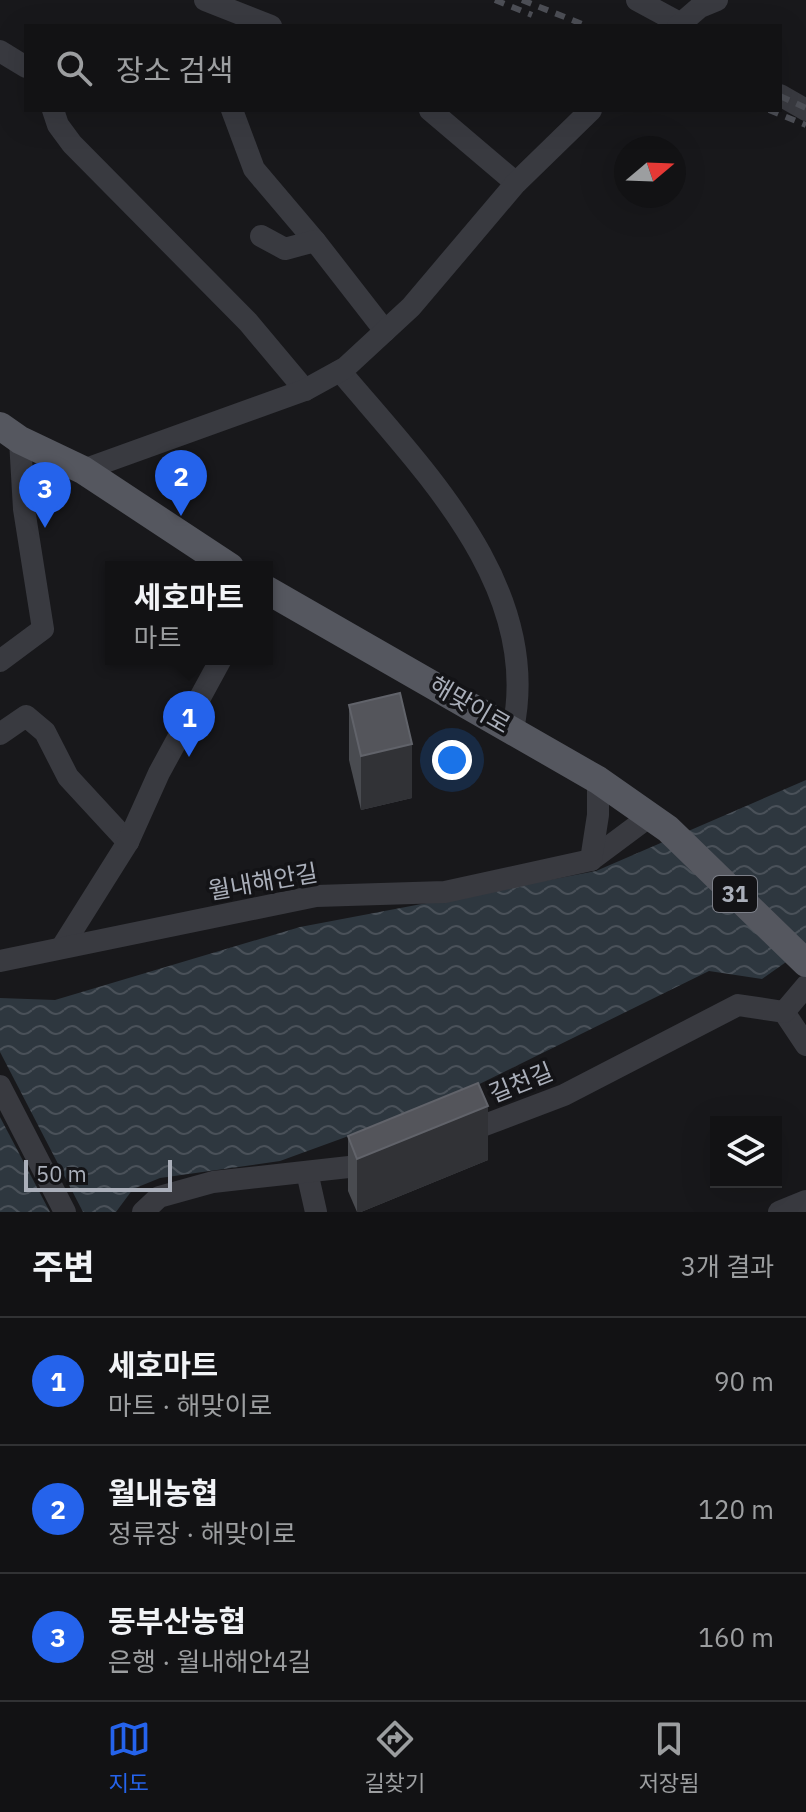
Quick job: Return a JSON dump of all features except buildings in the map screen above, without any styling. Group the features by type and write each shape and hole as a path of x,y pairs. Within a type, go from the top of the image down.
{"main road":[{"path":"10,433 83,470 221,561"},
{"name":"해맞이로","path":"273,593 513,729 598,780 659,823"},
{"name":"31","path":"659,823 805,969"}],"street":[{"path":"205,0 266,24"},
{"path":"637,0 679,24"},
{"path":"682,24 705,2"},
{"path":"0,51 24,66"},
{"path":"782,96 806,110"},
{"path":"54,112 58,125 72,144 248,322 305,390"},
{"path":"233,112 254,169 385,331"},
{"path":"432,112 516,183"},
{"path":"83,470 126,451 305,390 340,371 411,307 516,183 589,112"},
{"path":"261,236 285,249 315,241"},
{"path":"340,371 449,502 487,567 510,626 520,696 513,729"},
{"path":"0,661 43,629 10,433"},
{"path":"117,494 113,470 126,451"},
{"path":"62,947 128,842 159,773 218,665"},
{"path":"0,734 26,716 45,732 68,777 128,842"},
{"path":"591,860 598,815 598,780"},
{"path":"591,860 659,823"},
{"name":"월내해안길","path":"0,961 316,896 445,892 591,860"},
{"path":"805,969 784,1012 806,1045"},
{"name":"길천길","path":"444,1141 564,1095 738,1005 784,1012"},
{"path":"0,1086 65,1212"},
{"path":"143,1212 159,1197 213,1182 385,1163 400,1158"},
{"path":"307,1172 316,1212"},
{"path":"779,1212 806,1201"}],"water":[{"path":"806,780 806,948 762,979 709,971 445,1101 280,1161 160,1178 133,1189 116,1212 0,1212 0,998 55,1000 300,927 596,871"}],"pier":[{"path":"0,1052 83,1212 50,1212 0,1117"}],"railway":[{"path":"495,0 532,15"},
{"path":"522,0 582,24"},
{"path":"782,97 806,108"},
{"path":"774,112 806,125"}],"place":[{"name":"월내농협","path":"181,516"},
{"name":"동부산농협","path":"45,528"},
{"name":"세호마트","path":"189,757"}]}
